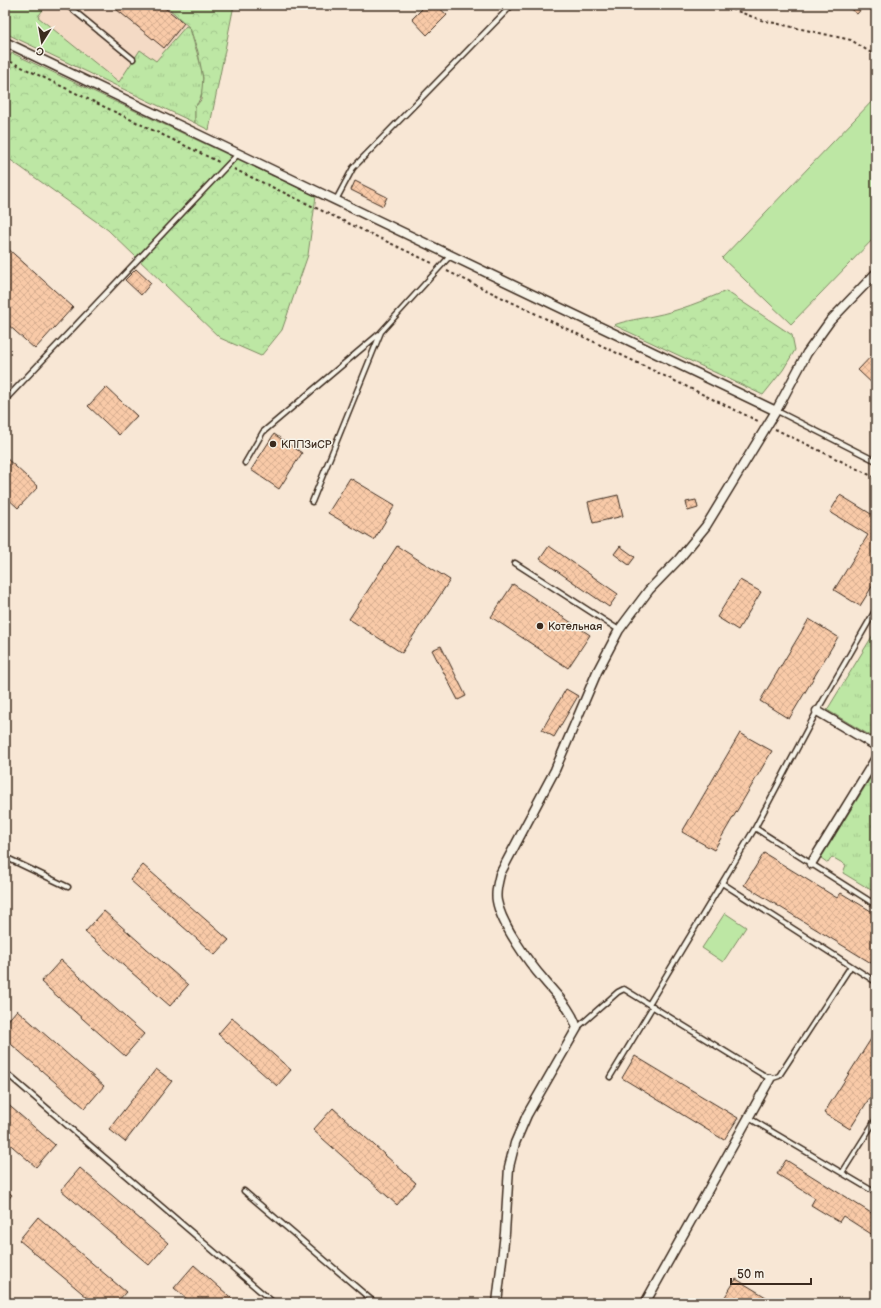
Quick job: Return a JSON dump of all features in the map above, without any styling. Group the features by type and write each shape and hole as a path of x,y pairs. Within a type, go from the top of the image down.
{"street":[{"path":"5,42 776,411"},
{"path":"497,1303 505,1233 509,1168 515,1143 527,1115 577,1028 573,1014 533,968 502,916 496,900 500,874 555,770 597,672 619,630 649,590 679,559 706,526 776,411 807,353 825,327 876,273"},
{"path":"817,711 876,746"},
{"path":"811,864 876,758"},
{"path":"645,1303 770,1080"}],"lane":[{"path":"67,5 132,59"},
{"path":"336,200 353,168 512,5"},
{"path":"5,400 238,153"},
{"path":"245,463 263,432 381,332 451,255"},
{"path":"312,502 381,332"},
{"path":"776,411 876,461"},
{"path":"516,563 619,630"},
{"path":"610,1077 755,828 817,711 876,609"},
{"path":"755,828 876,905"},
{"path":"5,857 68,887"},
{"path":"722,883 876,982"},
{"path":"577,1028 618,992 624,989 770,1080 779,1076 851,966"},
{"path":"5,1072 274,1303"},
{"path":"748,1117 876,1193"},
{"path":"842,1173 876,1119"},
{"path":"244,1191 375,1303"}],"path":[{"path":"721,5 761,20 851,40 876,56"}],"shaded area":[{"path":"5,5 234,5 209,130 5,34"}],"green space":[{"path":"5,5 46,5 38,17 119,82 140,50 156,61 186,26 190,28 199,57 203,78 203,88 195,107 195,123 5,33"},
{"path":"165,5 234,5 209,130 195,123 195,107 201,100 203,78 198,52 190,28"},
{"path":"12,53 316,196 308,255 282,330 261,356 220,338 108,230 5,156 5,63"},
{"path":"876,97 876,236 791,324 722,258"},
{"path":"726,291 792,335 795,350 783,370 763,395 614,325 672,311"},
{"path":"876,630 876,739 827,710"},
{"path":"876,769 876,893 843,873 846,865 832,857 828,863 821,858"},
{"path":"725,913 746,927 723,962 702,948"}],"building":[{"path":"111,5 161,5 184,23 164,48"},
{"path":"426,5 436,5 447,15 427,35 412,19"},
{"path":"845,5 865,5 857,14"},
{"path":"355,181 387,197 383,206 351,190"},
{"path":"5,246 73,307 35,349 5,322"},
{"path":"136,269 151,283 141,295 125,280"},
{"path":"876,351 876,387 858,370"},
{"path":"106,387 137,416 119,435 88,406"},
{"path":"274,434 302,453 279,489 251,470"},
{"path":"5,457 38,487 18,508 5,496"},
{"path":"350,478 395,505 374,540 328,513"},
{"path":"618,495 623,516 593,523 588,502"},
{"path":"840,495 876,517 876,580 860,606 834,590 868,535 830,512"},
{"path":"696,500 698,508 688,511 686,502"},
{"path":"397,546 450,580 402,653 349,619"},
{"path":"549,546 618,594 609,607 540,559"},
{"path":"620,546 635,557 629,565 614,554"},
{"path":"740,580 761,592 738,630 717,617"},
{"name":"Котельная","path":"513,584 590,635 568,668 491,617"},
{"path":"809,619 838,637 789,719 760,701"},
{"path":"441,646 466,696 458,700 432,650"},
{"path":"566,689 578,696 554,737 542,730"},
{"path":"740,733 772,751 714,850 682,832"},
{"path":"764,853 837,898 841,893 876,914 876,966 744,885"},
{"path":"143,865 229,940 215,955 130,880"},
{"path":"104,911 188,985 170,1006 85,932"},
{"path":"61,960 144,1034 125,1056 41,982"},
{"path":"17,1010 104,1086 85,1108 5,1039 5,1024"},
{"path":"232,1018 291,1070 277,1086 218,1034"},
{"path":"876,1031 876,1088 850,1129 824,1113"},
{"path":"635,1056 738,1118 724,1140 622,1078"},
{"path":"156,1069 172,1081 125,1142 109,1129"},
{"path":"5,1102 55,1145 36,1167 5,1140"},
{"path":"333,1108 416,1183 397,1205 313,1130"},
{"path":"786,1160 876,1216 876,1237 843,1216 839,1222 811,1205 815,1198 777,1174"},
{"path":"80,1168 168,1243 149,1265 61,1190"},
{"path":"5,1189 12,1195 5,1203"},
{"path":"38,1217 126,1292 116,1303 94,1303 19,1240"},
{"path":"194,1265 237,1303 192,1303 174,1288"},
{"path":"736,1279 776,1303 728,1303 723,1300"}],"place":[{"name":"КППЗиСР","path":"273,444"},
{"name":"Котельная","path":"540,626"}]}
